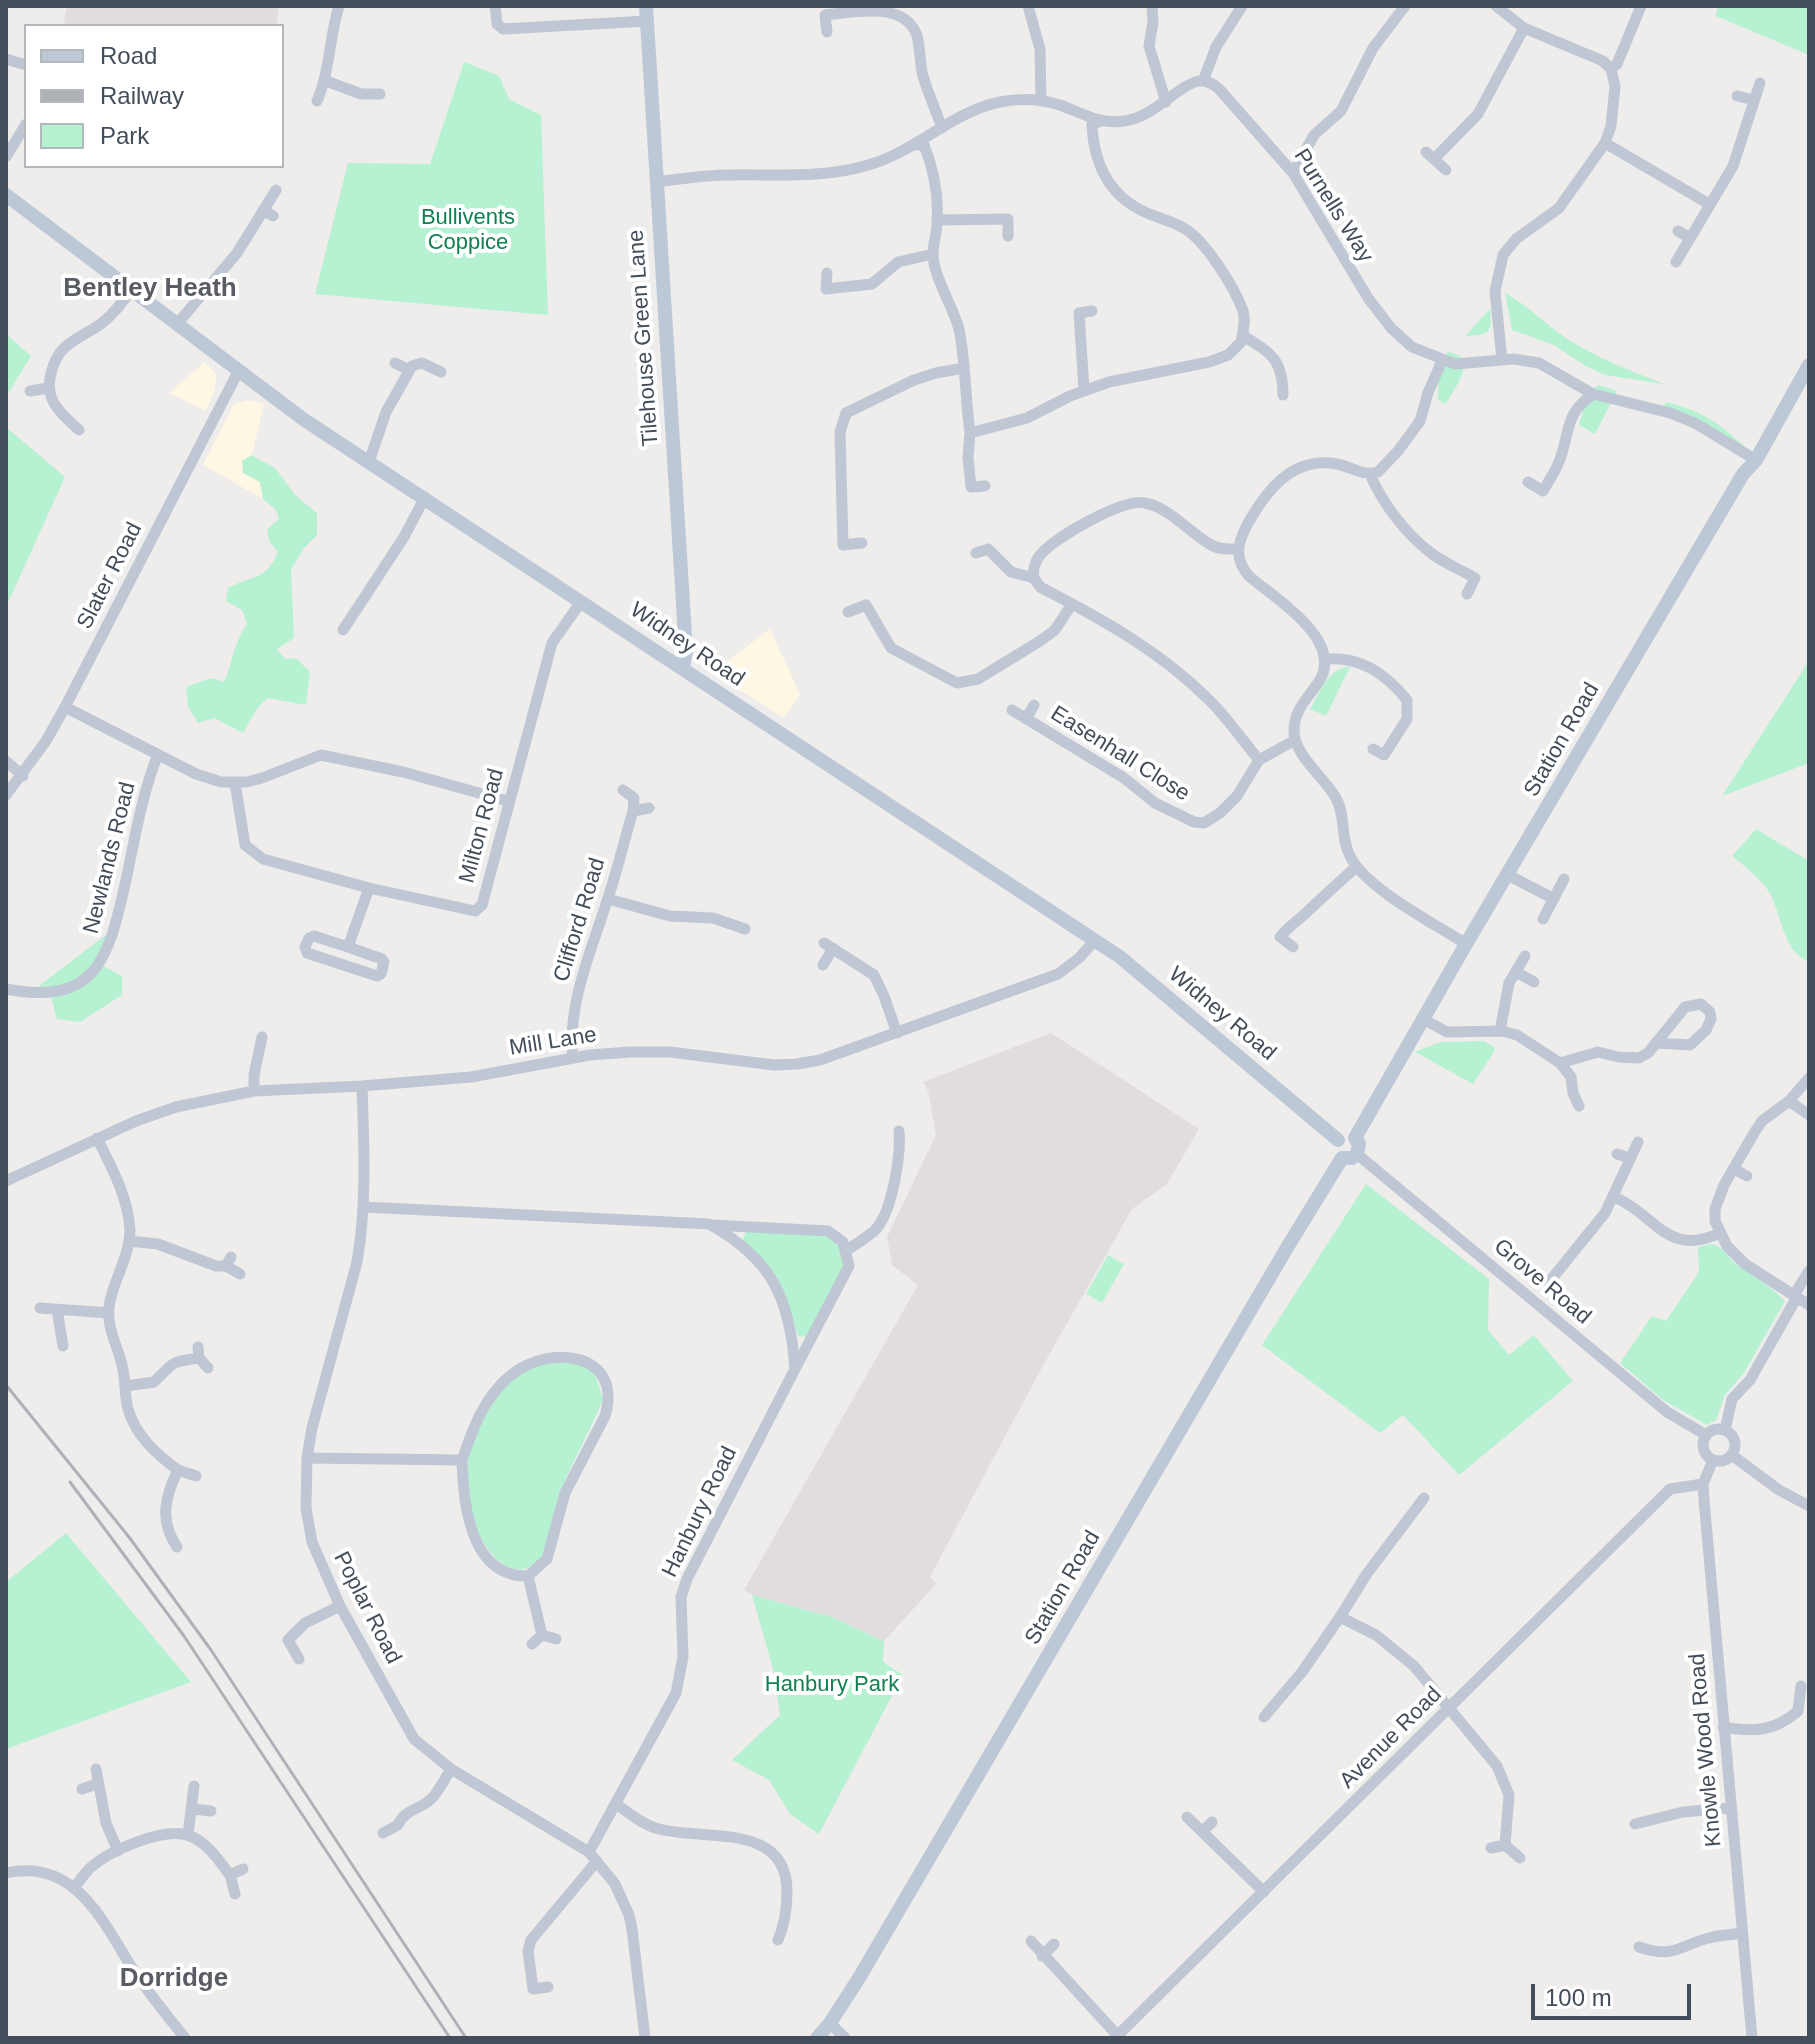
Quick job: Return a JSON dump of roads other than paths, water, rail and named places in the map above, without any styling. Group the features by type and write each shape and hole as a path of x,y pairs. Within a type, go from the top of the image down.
{"street":[{"path":"317,101 326,81 331,31 339,6"},
{"path":"495,6 497,24 503,29 647,13"},
{"path":"1028,6 1040,49 1041,101"},
{"path":"1152,6 1149,46 1166,102"},
{"path":"656,182 724,175 828,173 869,165 916,145 955,119 997,102 1022,99 1041,101 1100,121 1137,119 1203,81 1216,47 1242,6"},
{"path":"1293,173 1314,135 1341,111 1373,48 1405,6"},
{"path":"1496,6 1524,28 1593,55 1611,69 1615,86 1605,143 1559,208 1516,239 1503,255 1495,291 1502,360"},
{"path":"1611,69 1617,64 1641,6"},
{"path":"827,32 825,15 880,11 895,14 910,24 916,34 922,73 942,128"},
{"name":"Tilehouse Green Lane","path":"647,13 686,652 683,667"},
{"path":"1446,170 1430,155 1478,114 1524,28"},
{"path":"326,81 361,94 380,94"},
{"name":"Purnells Way","path":"1203,81 1220,90 1293,173 1347,266 1391,328 1412,347 1442,361 1471,364 1502,360 1539,363 1593,394 1670,413 1714,433 1756,460"},
{"path":"1676,262 1733,166 1760,83"},
{"path":"1737,96 1754,100"},
{"path":"970,433 1027,418 1084,390 1136,375 1209,362 1228,355 1241,342 1243,311 1224,276 1197,239 1171,221 1133,207 1109,185 1093,147 1092,125 1100,121"},
{"path":"6,157 24,127"},
{"path":"1605,143 1709,204"},
{"path":"916,145 924,145 932,165 938,220 933,254 958,325 970,433 968,457 971,487 985,486"},
{"path":"178,323 268,213 276,190"},
{"name":"Widney Road","path":"6,195 303,419 1095,940 1338,1140"},
{"path":"938,220 1008,219 1008,236"},
{"path":"1678,231 1690,238"},
{"path":"827,273 826,289 861,287 872,284 898,262 933,254"},
{"path":"79,430 53,405 48,388 55,359 65,346 111,316 130,291"},
{"path":"1084,390 1079,313 1092,311"},
{"path":"1242,335 1276,359 1287,388"},
{"path":"1442,361 1420,421 1378,472 1370,474 1327,463 1303,466 1287,473 1276,482 1251,517 1238,549 1242,568 1321,642 1325,659 1320,682 1296,715 1295,740 1337,799 1342,814 1343,837 1355,868 1391,896 1466,944"},
{"path":"395,363 409,370"},
{"path":"369,462 386,412 409,370 416,363 422,363 441,372"},
{"name":"Station Road","path":"1355,1138 1466,944 1743,474 1756,460 1809,365"},
{"path":"862,543 843,545 840,432 846,413 914,380 964,368"},
{"name":"Slater Road","path":"6,795 23,776 65,707 239,370"},
{"path":"30,391 48,388"},
{"path":"1528,482 1543,491 1561,458 1569,422 1576,407 1593,394"},
{"path":"1370,474 1377,490 1413,536 1432,554 1475,578 1467,594"},
{"path":"343,630 404,537 425,497"},
{"path":"1238,549 1214,547 1153,505 1137,502 1124,505 1043,551 1036,562 1034,578 1040,587 1124,634 1178,672 1209,700 1259,760 1295,740"},
{"path":"976,553 988,549 1011,572 1034,578"},
{"name":"Milton Road","path":"235,783 242,835 254,855 369,888 475,911 482,905 552,643 581,602"},
{"path":"848,612 866,605 891,648 957,683 978,679 1040,641 1055,630 1072,604"},
{"path":"1325,659 1352,659 1362,663 1407,700 1407,719 1384,755 1373,749"},
{"name":"Easenhall Close","path":"1026,719 1034,705"},
{"path":"65,707 196,774 221,782 262,778 321,755 508,801"},
{"name":"Easenhall Close","path":"1012,710 1124,778 1155,803 1194,822 1204,823 1220,813 1237,796 1259,760"},
{"name":"Newlands Road","path":"6,989 29,993 53,992 79,982 103,960 116,928 158,754"},
{"path":"6,761 23,776"},
{"path":"623,790 634,798 633,811 649,808"},
{"name":"Clifford Road","path":"573,1058 571,1030 584,970 633,811"},
{"path":"1293,947 1280,937 1291,923 1355,868"},
{"path":"1508,875 1554,899"},
{"path":"1543,919 1564,879"},
{"path":"348,947 369,888"},
{"path":"608,899 670,916 713,918 745,929"},
{"path":"314,936 348,947 382,959 381,974 377,976 307,953 305,947 309,938 314,936"},
{"name":"Mill Lane","path":"6,1181 136,1121 176,1107 254,1091 471,1077 573,1058 652,1051 774,1065 820,1060 1058,974 1079,958 1095,940"},
{"path":"823,965 828,946 874,975 897,1033"},
{"path":"1500,1031 1509,983 1525,956"},
{"path":"1516,972 1534,982"},
{"path":"1560,1063 1598,1052 1639,1058 1648,1053 1685,1007 1701,1004 1710,1012 1711,1019 1706,1030 1690,1045 1657,1043"},
{"path":"1423,1019 1447,1032 1500,1031 1517,1035 1560,1063 1571,1077 1579,1106"},
{"path":"254,1091 262,1036"},
{"path":"1809,1078 1789,1101 1762,1121 1715,1209 1720,1233 1727,1246 1745,1264 1809,1305"},
{"name":"Poplar Road","path":"362,1086 364,1207 357,1262 312,1428 307,1458 305,1492 312,1542 340,1606 414,1739 451,1769 593,1857 615,1884 629,1915 645,2038"},
{"path":"1789,1101 1809,1115"},
{"path":"364,1207 828,1231 837,1236 847,1250 877,1229 886,1210 901,1148 899,1131"},
{"path":"1346,1135 1355,1138 1359,1147 1350,1156 1336,1149 1338,1140 1346,1135"},
{"path":"97,1138 117,1176 125,1203 129,1241 109,1313 110,1328 121,1360 128,1408 134,1425 159,1456 178,1470 196,1476"},
{"path":"1550,1281 1605,1213 1614,1197 1624,1156 1638,1142"},
{"name":"Station Road","path":"817,2038 830,2023 881,1941 1288,1246 1350,1156"},
{"name":"Grove Road","path":"1350,1156 1667,1412 1706,1435"},
{"path":"1734,1169 1747,1176"},
{"path":"1614,1197 1674,1237 1690,1242 1720,1233"},
{"path":"709,1224 728,1235 759,1261 778,1287 790,1322 795,1369"},
{"path":"129,1241 158,1244 201,1263 228,1262 240,1274"},
{"name":"Hanbury Road","path":"548,1987 533,1989 528,1946 593,1857 616,1804 676,1693 683,1657 680,1604 687,1579 849,1266 847,1250"},
{"path":"1725,1430 1732,1399 1750,1380 1809,1271"},
{"path":"1537,1280 1550,1281"},
{"path":"1550,1281 1557,1295"},
{"path":"40,1308 109,1313"},
{"path":"57,1310 63,1346"},
{"path":"126,1386 154,1382 168,1365 198,1352 208,1368"},
{"path":"565,1356 582,1359 603,1377 609,1402 605,1416 565,1493 547,1559 528,1576 505,1574 475,1540 466,1514 462,1460 488,1399 520,1368 536,1361 565,1356"},
{"path":"1725,1430 1713,1430 1706,1435 1704,1451 1713,1460 1733,1456"},
{"path":"1725,1430 1735,1442 1733,1456"},
{"path":"1733,1456 1779,1490 1809,1506"},
{"path":"307,1458 462,1460"},
{"name":"Knowle Wood Road","path":"1713,1460 1703,1484 1752,2038"},
{"path":"177,1547 166,1528 165,1516 167,1496 178,1470"},
{"name":"Avenue Road","path":"1117,2037 1670,1489 1703,1484"},
{"path":"1264,1717 1302,1672 1366,1575 1424,1498"},
{"path":"528,1576 542,1635"},
{"path":"299,1659 288,1640 305,1623 340,1606"},
{"path":"1340,1617 1376,1635 1414,1666 1497,1766 1509,1795 1505,1845"},
{"path":"542,1635 556,1639"},
{"path":"532,1644 542,1635"},
{"path":"1723,1727 1753,1732 1786,1722 1798,1711 1801,1686"},
{"path":"96,1769 106,1823 118,1851"},
{"path":"383,1833 398,1825 402,1816 410,1810 433,1798 451,1769"},
{"path":"82,1789 97,1784"},
{"path":"188,1835 194,1786"},
{"path":"616,1804 643,1823 658,1829 742,1838 775,1854 787,1875 787,1905 778,1940"},
{"path":"1635,1824 1683,1812 1730,1808"},
{"path":"193,1809 211,1811"},
{"path":"1187,1817 1264,1892"},
{"path":"1202,1832 1212,1822"},
{"path":"74,1888 90,1868 118,1851 141,1841 188,1835 207,1847 230,1875 235,1894"},
{"path":"1491,1848 1505,1845"},
{"path":"1505,1845 1520,1858"},
{"path":"230,1875 243,1869"},
{"path":"6,1873 44,1874 74,1888 93,1905 139,1979 185,2038"},
{"path":"1639,1947 1654,1952 1678,1951 1707,1938 1742,1933"},
{"path":"1031,1941 1117,2037"},
{"path":"1042,1956 1054,1944"},
{"path":"830,2023 845,2038"}],"railway":[{"path":"6,1385 129,1537 211,1650 466,2038"},
{"path":"70,1482 184,1636 450,2038"}],"district":[{"name":"Bentley Heath","path":"150,289"},
{"name":"Dorridge","path":"174,1979"}],"park label":[{"name":"Bullivents Coppice","path":"468,230"},
{"name":"Hanbury Park","path":"832,1685"}]}
